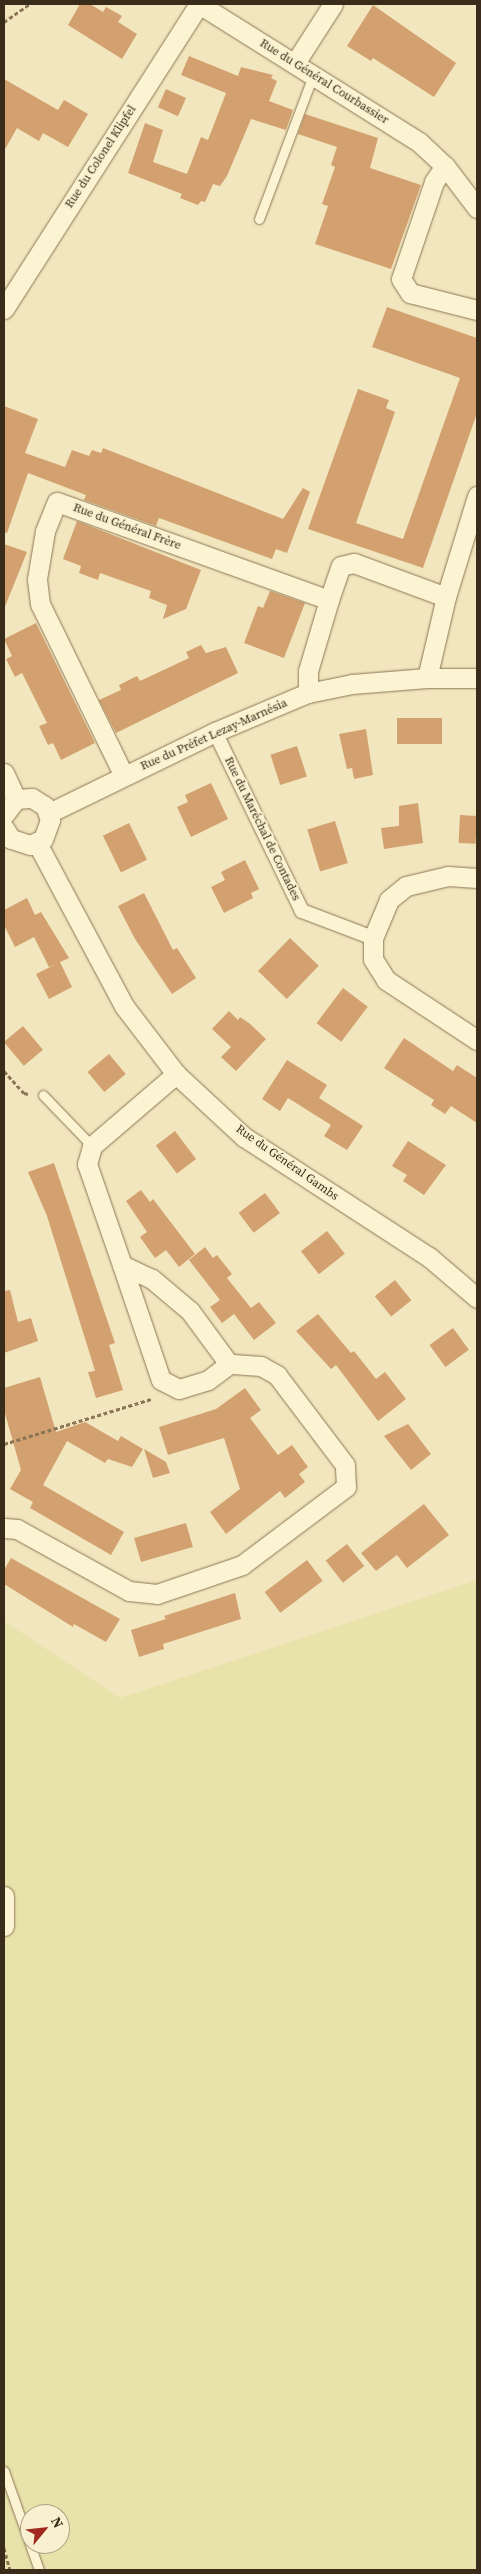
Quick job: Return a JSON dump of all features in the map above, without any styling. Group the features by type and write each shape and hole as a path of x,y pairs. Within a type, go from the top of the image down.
{"street":[{"name":"Rue du Général Courbassier","path":"199,4 419,142 474,197"},
{"name":"Rue du Colonel Klipfel","path":"4,309 199,4"},
{"path":"295,63 333,4"},
{"path":"445,166 434,182 401,279 410,293 477,310"},
{"path":"428,678 446,597 477,496"},
{"name":"Rue du Général Frère","path":"124,776 40,604 37,579 46,532 58,502 329,600"},
{"path":"308,693 308,671 341,566 354,563 446,597"},
{"name":"Rue du Préfet Lezay-Marnésia","path":"49,813 215,732 308,693 352,684 428,678 477,678"},
{"name":"Rue du Maréchal de Contades","path":"215,732 302,911 373,938"},
{"path":"4,773 16,799"},
{"path":"4,815 16,799 32,798 39,801 49,813 50,827 37,843 23,845 5,832"},
{"name":"Rue du Général Gambs","path":"37,843 124,1006 176,1074 244,1137 429,1257 477,1298"},
{"path":"477,878 448,876 406,886 389,900 373,938 373,959 386,980 477,1040"},
{"path":"4,1528 17,1529 129,1591 157,1594 242,1564 346,1487 345,1465 276,1375 261,1366 230,1364 208,1380 180,1389 161,1380 87,1164 92,1146 176,1074"},
{"path":"122,1265 152,1279 190,1311 230,1364"},
{"path":"4,1896 4,1926"}],"lane":[{"path":"258,219 313,75"},
{"path":"43,1095 92,1146"},
{"path":"4,2471 39,2570"}],"path":[{"path":"4,22 30,4"},
{"path":"4,1071 24,1093 43,1095"},
{"path":"4,1444 151,1399 170,1385"},
{"path":"4,2548 10,2570"}],"shaded area":[{"path":"477,1580 477,2570 4,2570 4,1621 120,1698"}],"building":[{"path":"80,4 90,4 103,12 106,7 122,16 118,22 137,34 122,59 68,25"},
{"path":"373,5 456,63 434,97 373,58 371,61 347,46"},
{"path":"189,56 238,76 241,67 273,75 271,78 277,81 269,101 293,110 286,130 251,119 227,176 220,186 213,184 205,202 201,201 198,205 180,198 182,194 128,173 145,123 163,130 153,162 187,174 201,137 208,140 226,93 181,75"},
{"path":"4,79 58,110 64,100 88,114 68,147 43,133 39,141 17,128 4,151"},
{"path":"166,89 186,98 178,116 158,107"},
{"path":"305,114 378,138 370,168 421,185 391,269 315,244 328,206 322,204 335,167 331,165 337,147 298,134"},
{"path":"387,307 477,338 477,413 423,568 308,529 358,389 389,400 386,408 395,412 356,523 403,539 460,378 372,347"},
{"path":"4,406 38,419 25,453 65,467 72,450 89,456 92,450 101,453 103,448 283,519 303,488 310,492 287,553 276,549 272,559 159,518 156,526 84,500 86,495 28,473 7,533 4,532"},
{"path":"77,521 201,570 186,609 163,619 167,605 149,598 151,591 100,573 98,580 79,573 81,566 63,559"},
{"path":"4,544 27,552 4,609"},
{"path":"270,591 305,603 284,658 244,643 258,606 263,608"},
{"path":"36,623 95,743 61,760 53,743 48,745 39,726 47,723 22,673 15,677 6,659 12,656 4,639"},
{"path":"201,645 206,653 226,647 238,673 116,733 99,700 121,690 119,685 137,676 140,681 189,658 186,652"},
{"path":"397,718 442,718 442,744 397,744"},
{"path":"366,729 373,775 354,779 352,768 347,769 339,734"},
{"path":"297,746 307,776 280,785 270,755"},
{"path":"211,783 228,819 191,837 177,807 188,802 185,795"},
{"path":"418,803 423,843 384,849 381,828 399,826 399,806"},
{"path":"460,815 477,816 476,844 459,843"},
{"path":"335,821 348,863 320,872 307,829"},
{"path":"129,823 147,860 121,873 103,836"},
{"path":"245,860 259,889 251,893 253,898 224,913 211,887 225,880 221,872"},
{"path":"144,893 173,950 177,948 196,978 172,994 135,939 118,906"},
{"path":"27,898 35,915 41,912 69,958 60,962 72,987 49,999 36,974 56,964 49,967 34,937 15,947 4,925 4,910"},
{"path":"290,938 319,966 287,999 258,971"},
{"path":"343,988 368,1007 341,1042 317,1023"},
{"path":"229,1011 238,1020 240,1017 249,1023 266,1039 236,1071 221,1057 231,1047 212,1029"},
{"path":"23,1026 43,1050 24,1066 4,1042"},
{"path":"404,1038 453,1071 457,1065 477,1078 477,1123 451,1106 445,1114 431,1105 434,1100 384,1068"},
{"path":"109,1054 126,1074 104,1092 88,1072"},
{"path":"287,1060 327,1085 319,1098 363,1126 347,1150 324,1136 331,1125 288,1098 280,1111 262,1099"},
{"path":"175,1131 196,1159 177,1173 156,1145"},
{"path":"408,1141 446,1165 424,1195 403,1181 407,1175 392,1166"},
{"path":"54,1163 115,1343 109,1345 123,1390 96,1398 88,1372 95,1371 92,1361 47,1216 28,1172"},
{"path":"141,1190 150,1202 153,1199 195,1254 179,1267 166,1250 155,1258 140,1237 147,1232 126,1201"},
{"path":"265,1193 280,1213 254,1233 239,1213"},
{"path":"327,1231 345,1254 319,1274 301,1251"},
{"path":"205,1247 213,1258 217,1255 232,1274 227,1278 251,1308 259,1302 276,1323 254,1340 234,1314 222,1323 210,1307 220,1300 189,1260"},
{"path":"395,1280 411,1300 391,1317 375,1296"},
{"path":"10,1290 18,1322 31,1318 38,1341 4,1353 4,1291"},
{"path":"318,1314 351,1353 354,1351 376,1379 385,1372 406,1399 378,1421 336,1365 331,1369 296,1331"},
{"path":"453,1328 469,1350 445,1367 430,1345"},
{"path":"40,1377 56,1432 85,1422 118,1441 121,1436 143,1449 132,1467 108,1459 105,1463 67,1441 43,1485 124,1532 111,1555 30,1508 33,1502 10,1489 21,1470 4,1410 4,1388"},
{"path":"245,1388 261,1410 250,1418 278,1455 292,1445 308,1467 299,1474 305,1482 285,1498 280,1491 226,1534 210,1512 240,1489 224,1438 168,1455 159,1427 216,1409"},
{"path":"408,1424 431,1454 411,1470 384,1436"},
{"path":"144,1449 166,1462 170,1473 153,1478"},
{"path":"424,1504 449,1535 407,1568 397,1555 376,1571 361,1553"},
{"path":"186,1523 193,1547 141,1562 134,1538"},
{"path":"347,1544 364,1566 343,1583 326,1561"},
{"path":"11,1558 120,1619 106,1642 74,1624 73,1627 4,1584 4,1570"},
{"path":"307,1560 323,1581 280,1613 265,1592"},
{"path":"235,1593 241,1619 163,1644 164,1649 139,1657 131,1630 166,1619 164,1616"}]}
